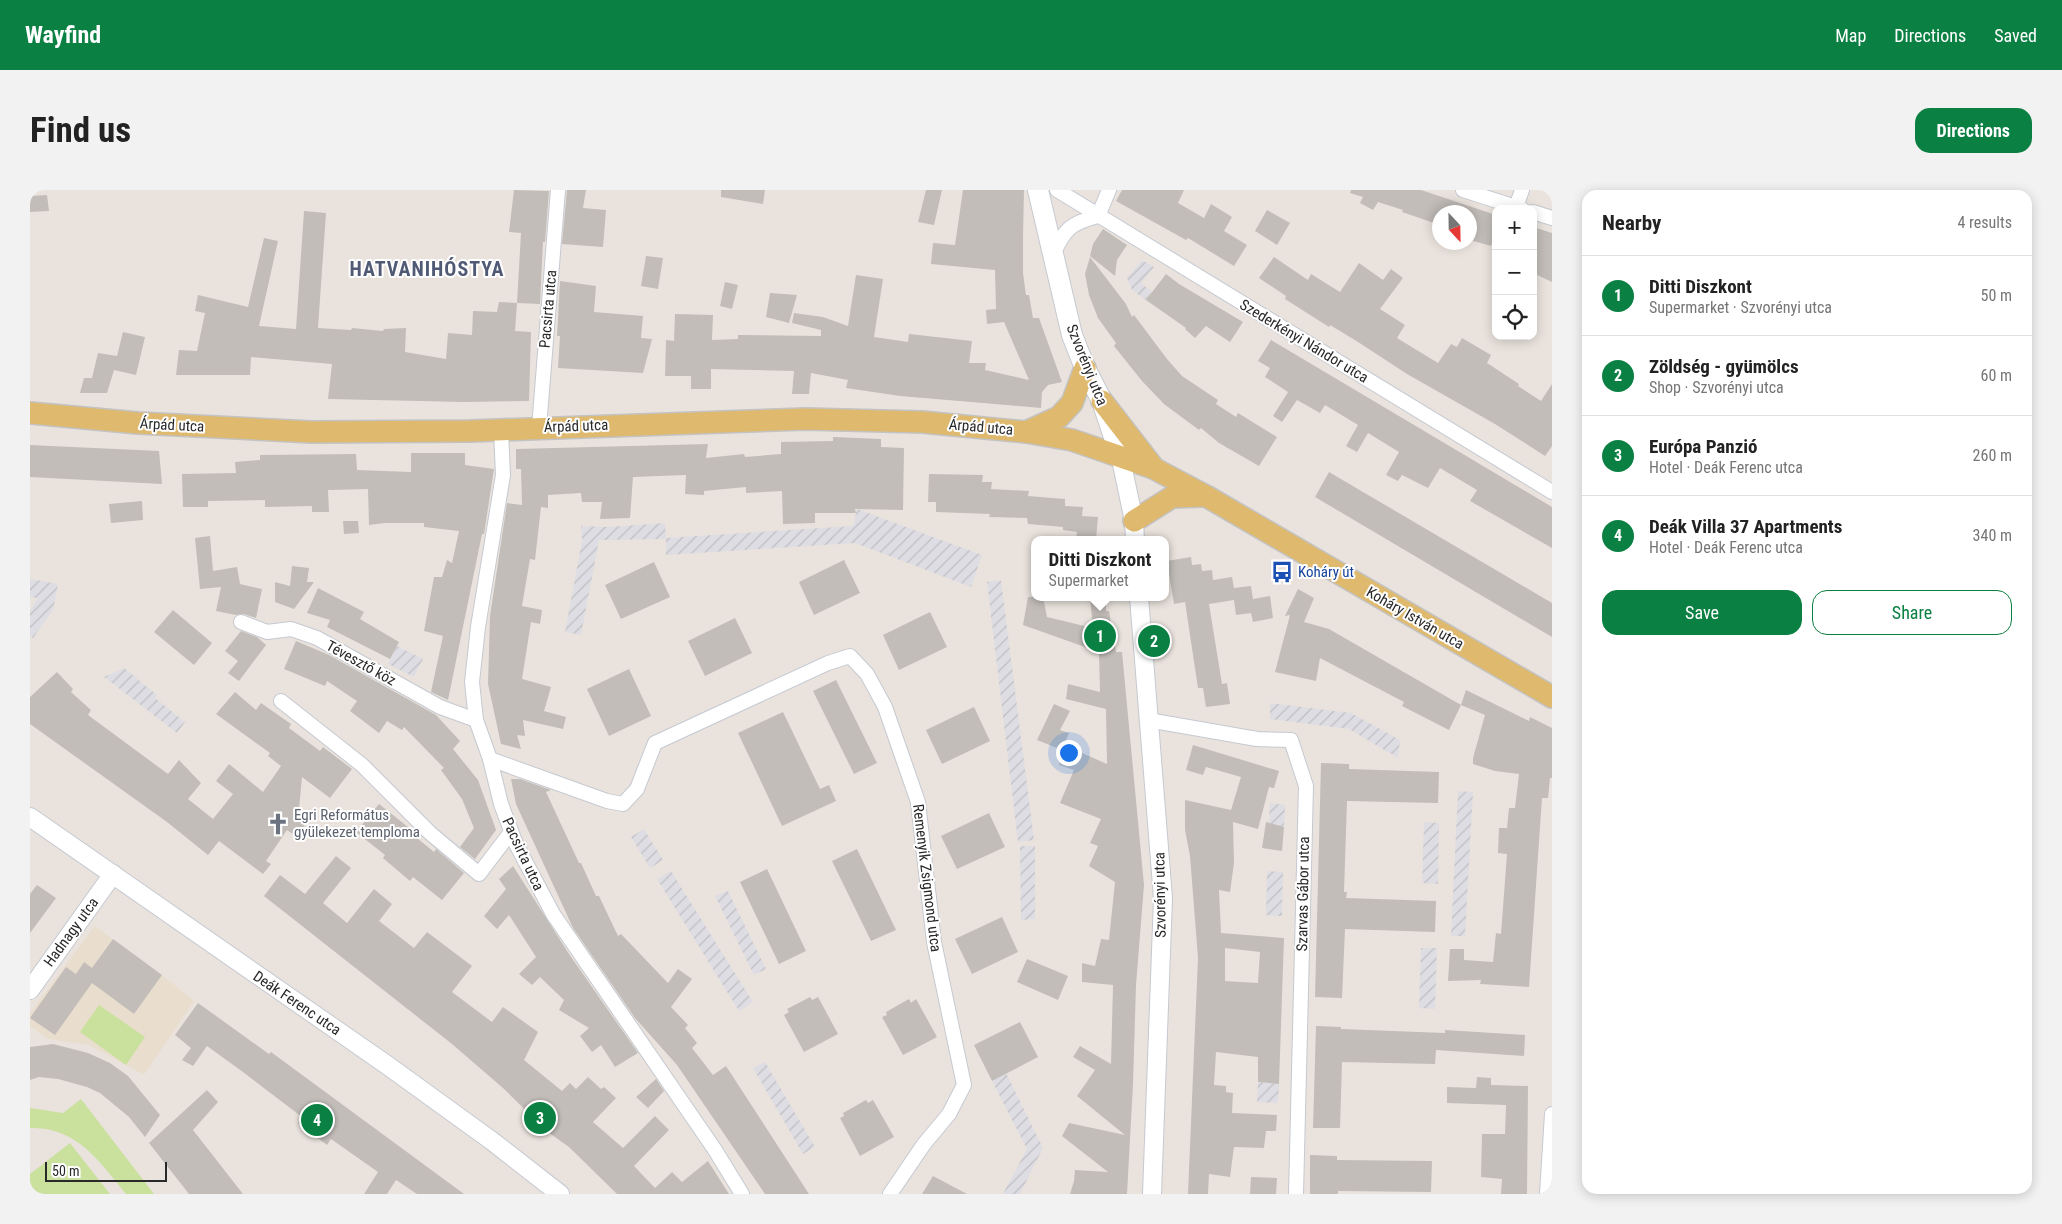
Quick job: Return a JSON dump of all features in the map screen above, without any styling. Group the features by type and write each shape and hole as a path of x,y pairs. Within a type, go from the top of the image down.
{"main road":[{"name":"Szvorényi utca","path":"1038,190 1072,335 1085,368 1102,401 1120,455"},
{"path":"1026,432 1059,417 1072,403 1085,368"},
{"path":"1102,401 1153,468"},
{"name":"Árpád utca","path":"30,413 138,423 312,432 501,430 806,419 913,422 1026,432 1072,440 1120,455"},
{"name":"Koháry István utca","path":"1120,455 1153,468 1206,496 1552,697"},
{"path":"1134,530 1172,497 1206,496"}],"street":[{"name":"Pacsirta utca","path":"539,428 558,190"},
{"name":"Szederkényi Nándor utca","path":"1057,190 1552,492"},
{"path":"1053,255 1062,235 1070,228 1077,222 1098,216 1109,190"},
{"path":"1463,190 1510,205"},
{"path":"1520,205 1522,190"},
{"path":"1537,213 1552,218"},
{"name":"Pacsirta utca","path":"501,430 503,475 478,627 472,682 476,720 490,759 501,804 511,832 553,914 709,1142 742,1194"},
{"name":"Szvorényi utca","path":"1120,455 1134,530"},
{"name":"Szvorényi utca","path":"1138,601 1163,898 1152,1194"},
{"name":"Tévesztő köz","path":"241,622 267,632 291,629 317,638 440,707 476,720"},
{"name":"Remenyik Zsigmond utca","path":"490,759 607,801 624,804 637,789 655,743 828,662 850,656 867,674 885,707 918,802 934,942 964,1085 949,1114 924,1144 890,1194"},
{"path":"281,701 362,765 430,833 479,874 511,832"},
{"name":"Szarvas Gábor utca","path":"1148,720 1257,739 1291,740 1306,786 1296,1194"},
{"name":"Deák Ferenc utca","path":"30,817 387,1064 492,1141 560,1194"},
{"name":"Hadnagy utca","path":"30,990 113,874"},
{"path":"1547,1194 1552,1114"}],"shaded area":[{"path":"1142,260 1154,267 1141,283 1152,292 1146,300 1132,290 1127,278"},
{"path":"857,509 982,555 971,587 855,543 666,555 666,539 599,540 581,635 565,632 582,541 581,526 608,527 665,523 666,538 853,526"},
{"path":"30,579 58,584 53,610 33,638 30,636 30,611 38,598 30,597"},
{"path":"1001,580 1034,840 1018,842 987,582"},
{"path":"397,646 423,659 414,677 388,664"},
{"path":"124,668 157,695 155,698 185,722 177,733 104,677"},
{"path":"1270,703 1351,713 1400,740 1398,758 1349,729 1270,719"},
{"path":"1458,791 1473,792 1465,936 1451,936"},
{"path":"1270,803 1285,805 1284,827 1269,823"},
{"path":"1424,822 1439,823 1438,884 1422,883"},
{"path":"644,829 663,860 650,868 631,837"},
{"path":"1020,846 1035,846 1035,919 1021,920"},
{"path":"671,871 753,1002 739,1011 657,879"},
{"path":"1267,871 1283,872 1282,916 1266,915"},
{"path":"728,891 766,969 754,975 715,896"},
{"path":"95,926 194,1001 144,1075 89,1045 48,1039 30,1026 30,1013"},
{"path":"1421,948 1437,948 1435,1009 1419,1008"},
{"path":"765,1062 815,1147 803,1154 753,1068"},
{"path":"1006,1073 1043,1148 1020,1194 1003,1194 1027,1149 992,1081"},
{"path":"1258,1082 1279,1084 1278,1103 1257,1102"}],"green space":[{"path":"99,1005 145,1037 126,1065 80,1032"},
{"path":"81,1099 154,1194 126,1194 86,1148 61,1133 46,1129 30,1128 30,1108 63,1113"},
{"path":"70,1143 110,1194 30,1194 30,1174"}],"building":[{"path":"514,190 549,191 545,242 543,242 540,304 517,303 521,233 509,232"},
{"path":"567,190 586,190 583,208 606,210 603,247 562,244"},
{"path":"721,190 765,190 763,204 721,197"},
{"path":"926,190 942,190 934,225 918,222"},
{"path":"963,190 1024,190 1023,273 1026,295 1029,295 1033,318 1039,318 1062,382 1048,385 1042,392 1041,408 900,396 846,388 848,380 811,373 809,394 792,394 794,371 711,369 711,389 691,389 691,376 665,376 666,340 674,341 675,314 713,315 712,340 738,339 738,335 821,336 821,330 792,323 794,313 823,317 848,326 856,275 883,279 874,337 908,342 909,334 972,341 969,363 986,363 985,370 1029,380 1004,322 987,324 986,310 996,309 995,270 931,264 933,243 955,245"},
{"path":"1122,190 1184,190 1178,203 1204,218 1211,204 1232,217 1224,231 1247,245 1234,266 1188,238 1186,240 1116,201"},
{"path":"1351,190 1421,190 1466,205 1432,205 1432,222 1378,202 1373,210 1360,203 1363,197 1350,193"},
{"path":"47,195 49,211 30,212 30,196"},
{"path":"1477,209 1492,214 1491,246 1477,242"},
{"path":"1267,210 1290,223 1277,245 1255,231"},
{"path":"304,211 326,213 318,328 351,330 352,328 383,331 384,329 406,328 405,352 446,359 448,333 472,335 473,311 497,312 499,302 517,303 515,331 531,332 529,401 464,402 328,399 332,364 251,357 250,375 176,375 179,350 197,351 205,313 195,311 198,295 248,307 264,238 278,241 259,326 296,329"},
{"path":"1537,228 1552,233 1552,282 1537,275"},
{"path":"1103,229 1127,245 1117,260 1115,276 1090,256 1093,244"},
{"path":"646,256 663,258 658,289 641,286"},
{"path":"1090,257 1126,304 1132,317 1134,315 1182,376 1218,400 1216,404 1236,417 1238,413 1277,437 1259,466 1219,443 1201,428 1199,430 1164,404 1142,381 1114,346 1116,343 1098,318 1089,295 1085,274"},
{"path":"1274,257 1308,280 1311,274 1340,292 1359,263 1383,280 1391,269 1403,278 1380,309 1405,325 1397,338 1438,363 1451,344 1457,347 1462,338 1491,355 1487,363 1541,401 1552,384 1552,446 1545,456 1495,424 1407,374 1358,342 1330,325 1329,327 1285,299 1286,296 1259,278"},
{"path":"1166,274 1179,284 1243,322 1230,342 1206,326 1195,338 1186,328 1146,300"},
{"path":"560,281 596,286 594,312 643,316 641,338 652,339 643,373 558,368 560,336 557,336"},
{"path":"725,282 738,285 732,309 720,306"},
{"path":"770,293 797,295 789,323 766,317"},
{"path":"123,332 145,337 136,375 114,370 107,393 80,393 84,378 92,378 98,353 117,356"},
{"path":"1271,340 1552,507 1552,548 1470,501 1477,490 1440,468 1428,488 1402,475 1398,481 1386,475 1399,452 1368,433 1357,452 1346,446 1358,425 1325,405 1320,413 1297,400 1282,422 1273,416 1288,392 1265,377 1270,368 1258,361"},
{"path":"833,437 881,439 881,447 904,448 903,510 855,509 856,513 815,513 815,523 783,524 782,491 746,493 746,487 704,491 704,495 685,494 686,475 633,477 630,518 600,519 602,502 582,502 581,493 548,495 548,508 541,507 535,560 530,559 522,606 542,610 540,624 531,622 522,679 551,687 544,711 566,717 563,729 523,720 525,736 517,735 521,749 501,744 488,684 490,616 507,503 522,505 521,469 516,469 516,449 708,444 706,458 744,454 745,457 781,454 781,442 833,441"},
{"path":"30,445 159,451 162,484 30,477"},
{"path":"411,453 465,453 465,465 494,469 484,534 482,534 448,700 431,692 443,636 424,631 434,577 442,577 447,560 452,563 459,531 424,527 424,523 369,525 368,489 328,490 329,512 312,512 312,506 265,507 265,500 208,501 208,507 183,507 182,474 236,473 235,462 260,460 260,455 356,454 357,470 411,472"},
{"path":"1329,472 1552,603 1552,637 1315,497"},
{"path":"929,474 983,475 982,482 992,482 991,489 1029,491 1028,496 1065,499 1065,506 1083,507 1082,516 1098,517 1096,536 1076,536 1077,532 1063,530 1063,527 1028,524 1027,518 989,517 990,514 936,512 936,502 928,502"},
{"path":"142,501 143,520 111,523 109,504"},
{"path":"343,521 358,521 359,533 344,534"},
{"path":"210,536 213,571 237,567 240,584 262,589 256,618 244,614 236,615 216,611 221,587 200,589 195,538"},
{"path":"1191,557 1192,565 1201,564 1202,571 1212,570 1213,580 1232,577 1234,588 1251,586 1253,599 1270,596 1273,618 1253,622 1251,613 1236,615 1234,600 1209,604 1222,684 1227,683 1230,704 1206,707 1203,688 1198,688 1185,602 1174,604 1169,561"},
{"path":"844,560 860,593 814,615 799,582"},
{"path":"654,562 670,597 621,619 605,585"},
{"path":"292,566 309,568 307,582 314,582 294,609 275,602 275,582 290,586"},
{"path":"318,588 364,612 360,619 399,642 390,659 327,627 330,620 307,613"},
{"path":"1298,589 1314,598 1304,622 1329,629 1461,705 1449,730 1402,706 1404,702 1320,658 1316,681 1275,672 1290,615 1285,616"},
{"path":"1028,597 1031,597 1031,601 1044,601 1047,617 1093,628 1090,601 1106,601 1106,611 1109,611 1116,652 1122,652 1144,885 1136,985 1127,1194 1070,1194 1075,1170 1108,1172 1062,1136 1069,1123 1125,1135 1077,1096 1095,1070 1073,1057 1080,1046 1111,1064 1113,985 1082,982 1082,963 1095,966 1101,939 1109,940 1115,882 1089,866 1098,846 1090,843 1101,819 1060,803 1074,770 1059,765 1066,746 1107,764 1106,709 1066,699 1068,684 1100,692 1099,652 1023,625"},
{"path":"173,610 212,643 194,665 154,632"},
{"path":"930,612 947,647 899,670 883,635"},
{"path":"735,618 752,653 705,676 688,641"},
{"path":"241,631 257,637 266,645 239,681 228,673 238,661 225,651"},
{"path":"296,641 329,655 436,715 460,741 453,749 478,780 496,830 475,859 460,847 474,828 462,799 441,770 444,768 404,727 402,730 387,721 379,733 350,711 357,701 327,681 325,686 284,669"},
{"path":"629,669 651,716 609,736 587,689"},
{"path":"57,672 73,689 71,692 91,710 88,715 168,774 179,760 201,783 188,799 213,819 233,794 216,781 229,764 263,792 281,766 268,756 270,753 216,714 235,692 256,710 261,703 291,724 289,728 320,751 323,747 352,769 330,798 302,777 299,809 310,817 297,837 287,830 266,861 271,864 263,874 219,841 208,855 167,822 30,724 30,697"},
{"path":"836,680 877,763 854,774 813,691"},
{"path":"1466,690 1529,721 1530,717 1552,728 1552,778 1550,778 1548,798 1542,798 1529,987 1480,984 1481,980 1448,981 1450,949 1464,949 1464,960 1493,962 1496,933 1501,934 1507,854 1498,853 1499,828 1507,828 1509,808 1515,808 1519,774 1495,771 1473,764 1485,715 1461,705"},
{"path":"1054,704 1070,711 1060,730 1069,733 1062,750 1037,740"},
{"path":"974,707 990,741 942,764 926,730"},
{"path":"783,712 820,789 829,785 836,801 782,826 738,733"},
{"path":"1193,745 1279,771 1274,788 1269,787 1258,829 1233,822 1234,863 1230,892 1219,890 1221,933 1284,938 1279,1084 1258,1082 1258,1057 1216,1052 1214,1085 1226,1086 1226,1092 1233,1093 1232,1113 1277,1115 1276,1131 1266,1131 1264,1148 1234,1147 1230,1177 1209,1174 1208,1194 1188,1194 1198,958 1190,856 1185,830 1185,800 1231,810 1241,777 1206,767 1203,775 1186,770","holes":["1225,948 1260,952 1258,983 1225,981"]},
{"path":"1321,763 1349,764 1349,769 1439,772 1438,803 1347,801 1344,892 1347,892 1346,898 1436,901 1435,932 1345,929 1342,998 1315,997"},
{"path":"511,779 520,779 551,790 546,792 579,863 581,863 596,896 599,896 618,936 621,934 668,983 678,969 692,979 671,1007 688,1025 685,1028 697,1043 692,1048 713,1075 726,1066 809,1194 765,1194 677,1065 635,1018 573,928 516,804"},
{"path":"379,804 408,827 406,829 434,852 436,849 464,873 442,900 413,877 410,881 383,858 385,855 356,832"},
{"path":"989,813 1005,847 957,869 941,836"},
{"path":"1266,822 1284,827 1282,851 1262,848"},
{"path":"857,849 896,930 871,941 832,861"},
{"path":"336,856 351,868 323,903 347,923 374,889 392,904 379,921 414,948 427,932 472,966 452,992 492,1022 503,1007 538,1032 524,1060 562,1091 570,1083 576,1089 588,1077 601,1089 604,1087 616,1098 593,1122 623,1148 655,1116 669,1130 634,1166 655,1188 672,1172 682,1182 708,1161 729,1194 617,1194 569,1147 548,1132 503,1088 452,1044 264,896 280,875 305,894"},
{"path":"513,866 569,954 638,1053 615,1067 601,1045 592,1052 580,1036 589,1028 559,1010 564,1000 540,977 532,985 519,974 536,957 509,915 497,929 484,916 506,889 499,879"},
{"path":"767,869 806,951 779,964 740,882"},
{"path":"37,885 56,898 30,933 30,894"},
{"path":"1002,917 1018,952 972,974 955,939"},
{"path":"113,939 162,975 134,1014 92,983 55,1035 30,1018 66,967 76,974 84,962 92,968"},
{"path":"1027,959 1068,976 1058,1000 1017,982"},
{"path":"810,997 812,1000 818,997 838,1034 804,1052 784,1015 789,1012 787,1009"},
{"path":"909,999 911,1003 916,999 937,1037 903,1055 882,1017 887,1015 886,1012"},
{"path":"198,1003 269,1054 271,1052 464,1194 417,1194 396,1180 387,1194 364,1194 378,1172 331,1139 327,1145 298,1123 302,1117 243,1072 207,1046 193,1066 182,1060 191,1048 175,1035"},
{"path":"1020,1022 1038,1057 992,1081 974,1045"},
{"path":"1316,1026 1341,1027 1341,1029 1445,1033 1445,1030 1525,1035 1524,1056 1436,1050 1435,1064 1342,1062 1340,1128 1313,1128"},
{"path":"53,1044 88,1053 110,1063 128,1076 160,1115 145,1137 129,1117 100,1093 87,1087 58,1079 39,1077 30,1080 30,1047"},
{"path":"1477,1077 1491,1078 1491,1085 1528,1086 1527,1194 1501,1194 1502,1179 1481,1177 1482,1134 1505,1134 1506,1105 1447,1103 1447,1087 1476,1088"},
{"path":"656,1079 664,1091 648,1108 636,1097"},
{"path":"207,1090 218,1102 193,1130 243,1194 189,1194 149,1143"},
{"path":"866,1100 868,1103 873,1100 894,1137 860,1156 840,1118 844,1116 843,1113"},
{"path":"1310,1155 1337,1156 1337,1160 1432,1161 1431,1192 1338,1191 1338,1194 1310,1194"},
{"path":"933,1176 967,1194 922,1194"},
{"path":"1251,1177 1277,1178 1276,1194 1250,1194"}],"place":[{"name":"Koháry út","path":"1282,572"},
{"name":"Ditti Diszkont","path":"1100,636"},
{"name":"Zöldség - gyümölcs","path":"1154,641"},
{"name":"Egri Református gyülekezet temploma","path":"278,824"},
{"name":"Európa Panzió","path":"540,1118"},
{"name":"Deák Villa 37 Apartments","path":"317,1120"}],"district":[{"name":"HATVANIHÓSTYA","path":"427,269"}]}
